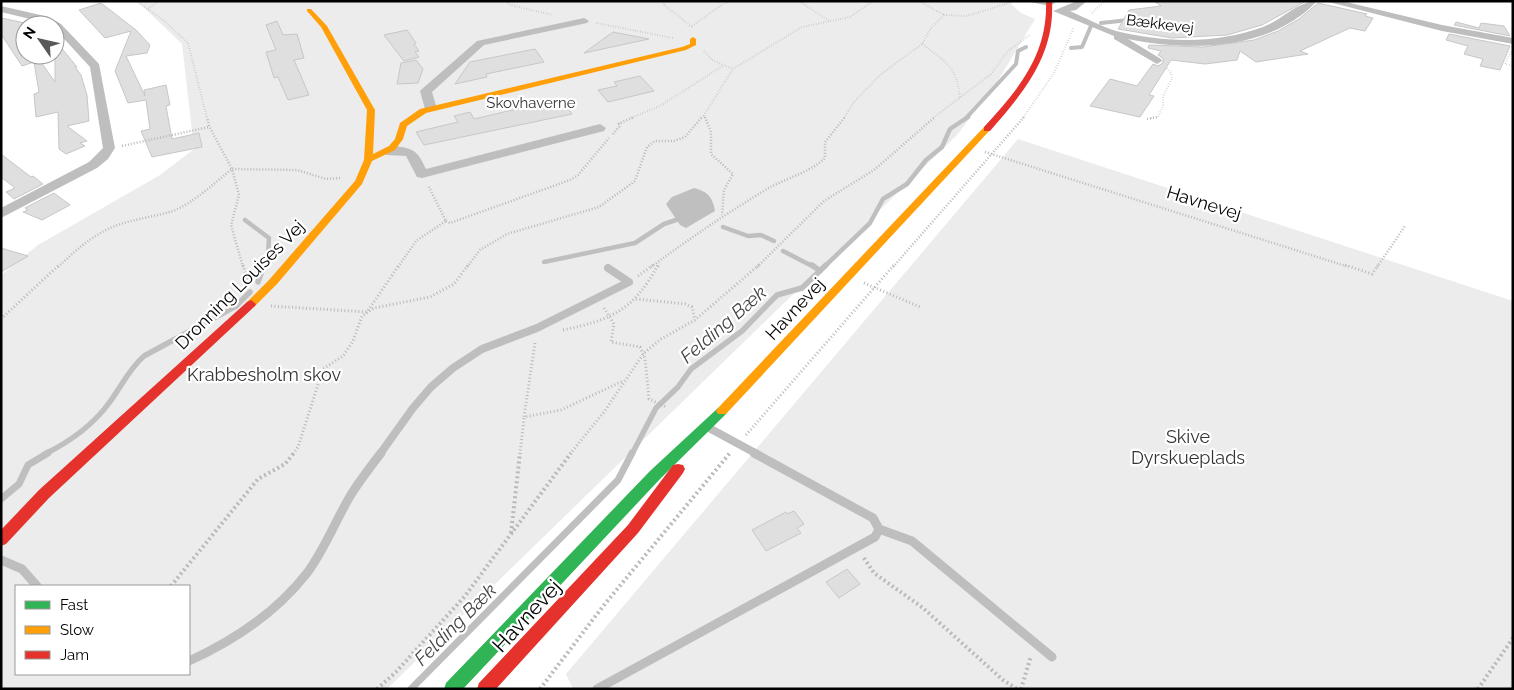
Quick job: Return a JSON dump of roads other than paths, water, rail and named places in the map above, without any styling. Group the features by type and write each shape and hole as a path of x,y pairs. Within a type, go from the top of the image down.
{"street":[{"name":"Bækkevej","path":"1029,1 1053,7 1086,20 1112,33 1157,61"},
{"path":"1053,7 1073,8 1083,1"},
{"name":"Bækkevej","path":"1112,33 1169,43 1216,43 1240,39 1297,16 1313,1"},
{"path":"1329,1 1442,28 1513,41"},
{"name":"Havnevej","path":"454,688 655,476 707,428 970,148 1016,94 1032,69 1051,29 1053,7"},
{"path":"1,9 46,20 58,26 95,66 109,148 93,165 3,210"},
{"name":"Dronning Louises Vej","path":"1,540 44,494 266,289 326,223 361,178 368,160 371,110 324,26 308,10"},
{"path":"431,109 426,91 481,43 584,21"},
{"path":"368,160 387,151 399,142 403,125 408,120 431,109 684,49 692,45 694,39"},
{"path":"387,151 399,150 410,152 414,156 422,174 600,128"},
{"name":"Havnevej","path":"485,689 632,530 707,428"},
{"path":"454,688 471,689"}],"lane":[{"path":"190,662 222,646 258,622 282,601 308,572 352,493 413,408 431,387 453,368 482,349 537,328 630,282 608,268"},
{"path":"707,428 873,518 879,528 912,541 1052,657"},
{"path":"597,689 857,548 875,537 879,528"},
{"path":"1,560 15,563 25,569 36,585"}],"waterway":[{"name":"Felding Bæk","path":"1101,23 1129,20"},
{"name":"Felding Bæk","path":"1071,48 1082,47 1091,26"},
{"name":"Felding Bæk","path":"966,118 1016,64 1018,51 1026,47"},
{"name":"Felding Bæk","path":"824,267 870,223 883,199 907,184 926,160 942,147 950,129 968,117"},
{"path":"245,220 269,238 268,254 263,267"},
{"path":"544,262 635,243 664,224 676,220"},
{"path":"723,227 748,236 761,235 774,241"},
{"path":"783,251 814,267"},
{"path":"258,282 264,265"},
{"path":"812,265 820,271"},
{"name":"Felding Bæk","path":"820,271 826,265"},
{"name":"Felding Bæk","path":"632,454 656,408 678,387 691,369 742,331 777,295 802,288 820,271"},
{"path":"45,454 72,438 96,419 144,356 236,306 250,292"},
{"path":"1,499 19,484 28,465 48,453"},
{"name":"Felding Bæk","path":"411,689 618,480 632,453"}],"park label":[{"name":"Skovhaverne","path":"531,103"},
{"name":"Krabbesholm skov","path":"264,375"},
{"name":"Skive Dyrskueplads","path":"1188,447"}]}
